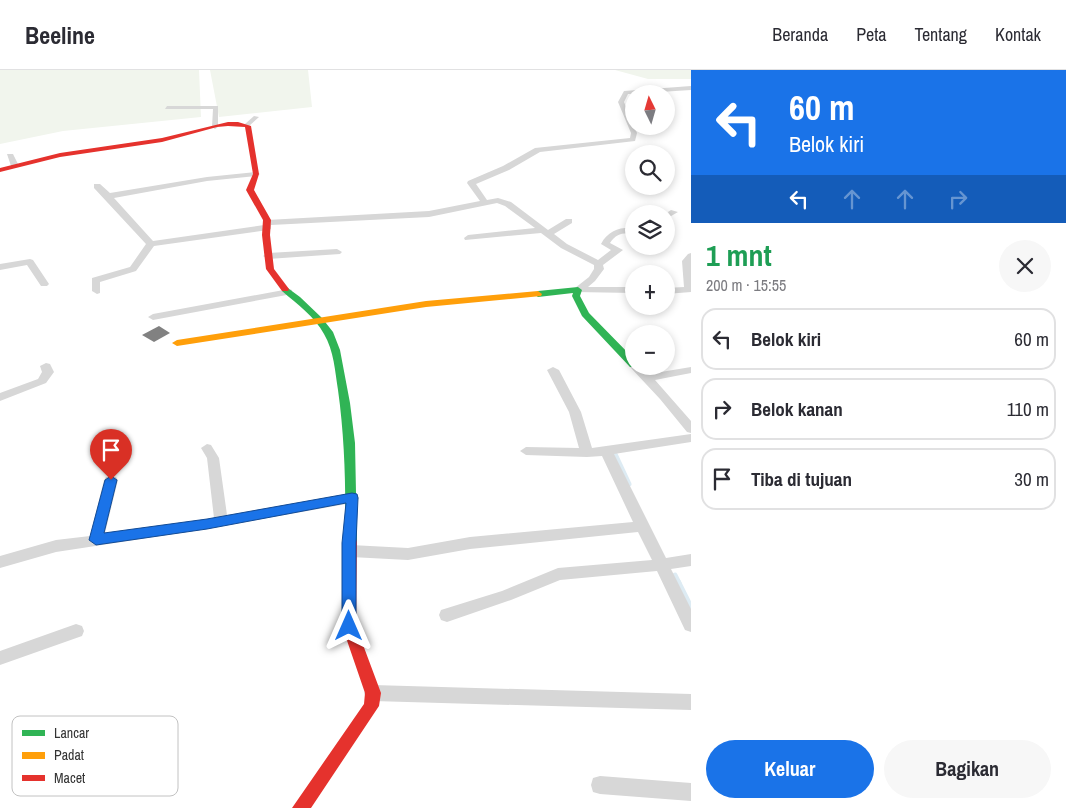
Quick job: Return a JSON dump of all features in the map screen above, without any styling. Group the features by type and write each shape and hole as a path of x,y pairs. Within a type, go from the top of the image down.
{"street":[{"path":"485,202 471,184 506,168 538,150 633,140 634,133 621,102 624,93 681,89 690,92"},
{"path":"167,108 216,107 215,127"},
{"path":"247,125 256,116"},
{"path":"0,170 12,160 62,152 140,145 187,136 215,127 237,124 247,125"},
{"path":"247,125 252,140 256,174 250,190 267,225 266,235 270,269 289,292 319,320 329,333 337,354 345,394 350,446 352,498 349,543 349,626 373,693 371,706 301,808"},
{"path":"567,146 575,156"},
{"path":"109,196 207,179 256,174"},
{"path":"97,186 109,196 138,233 151,244"},
{"path":"97,291 95,280 134,269 151,244 267,225 430,214 485,202 503,201 564,246 598,264"},
{"path":"468,238 546,232 569,221"},
{"path":"598,264 618,250 605,244 608,238 618,230 625,230"},
{"path":"268,256 337,252"},
{"path":"675,292 689,290 687,261 691,256"},
{"path":"0,267 30,262 44,284"},
{"path":"598,264 599,269 592,279 578,290 576,296 585,314 625,356"},
{"path":"177,343 426,304 578,290 625,290"},
{"path":"153,317 289,292"},
{"path":"0,397 42,381 48,372 46,366"},
{"path":"553,370 575,412 587,453"},
{"path":"646,378 691,370"},
{"path":"643,375 691,429"},
{"path":"526,451 587,453 691,438"},
{"path":"207,448 213,458 221,521"},
{"path":"606,451 691,625"},
{"path":"96,540 111,480"},
{"path":"0,562 56,546 221,521 352,498"},
{"path":"350,551 408,554 470,543 642,526"},
{"path":"448,615 506,596 558,574 662,565 691,560"},
{"path":"0,658 76,631"},
{"path":"373,693 691,702"},
{"path":"600,784 691,792"}],"shaded area":[{"path":"0,70 199,70 201,117 63,131 0,144"},
{"path":"210,70 308,70 312,107 219,117"},
{"path":"615,70 691,70 691,79 648,79"}],"building":[{"path":"159,326 170,333 154,342 142,335"}],"waterway":[{"path":"615,454 629,484"},
{"path":"675,575 679,583"},
{"path":"678,582 691,608"}],"traffic: fast":[{"path":"285,289 319,320 328,332 336,350 345,403 349,443 351,542"},
{"path":"538,294 578,290 576,296 585,314 625,356"}],"traffic: slow":[{"path":"177,343 426,304 538,294"}],"traffic: jam":[{"path":"0,170 60,155 172,138 217,125 238,124 248,126 256,174 250,190 267,220 266,235 270,269 285,289"},
{"path":"301,808 371,706 373,693 349,626 351,542"}],"route":[{"path":"111,480 96,540 207,524 282,509 352,498 348,567 349,626"}]}
